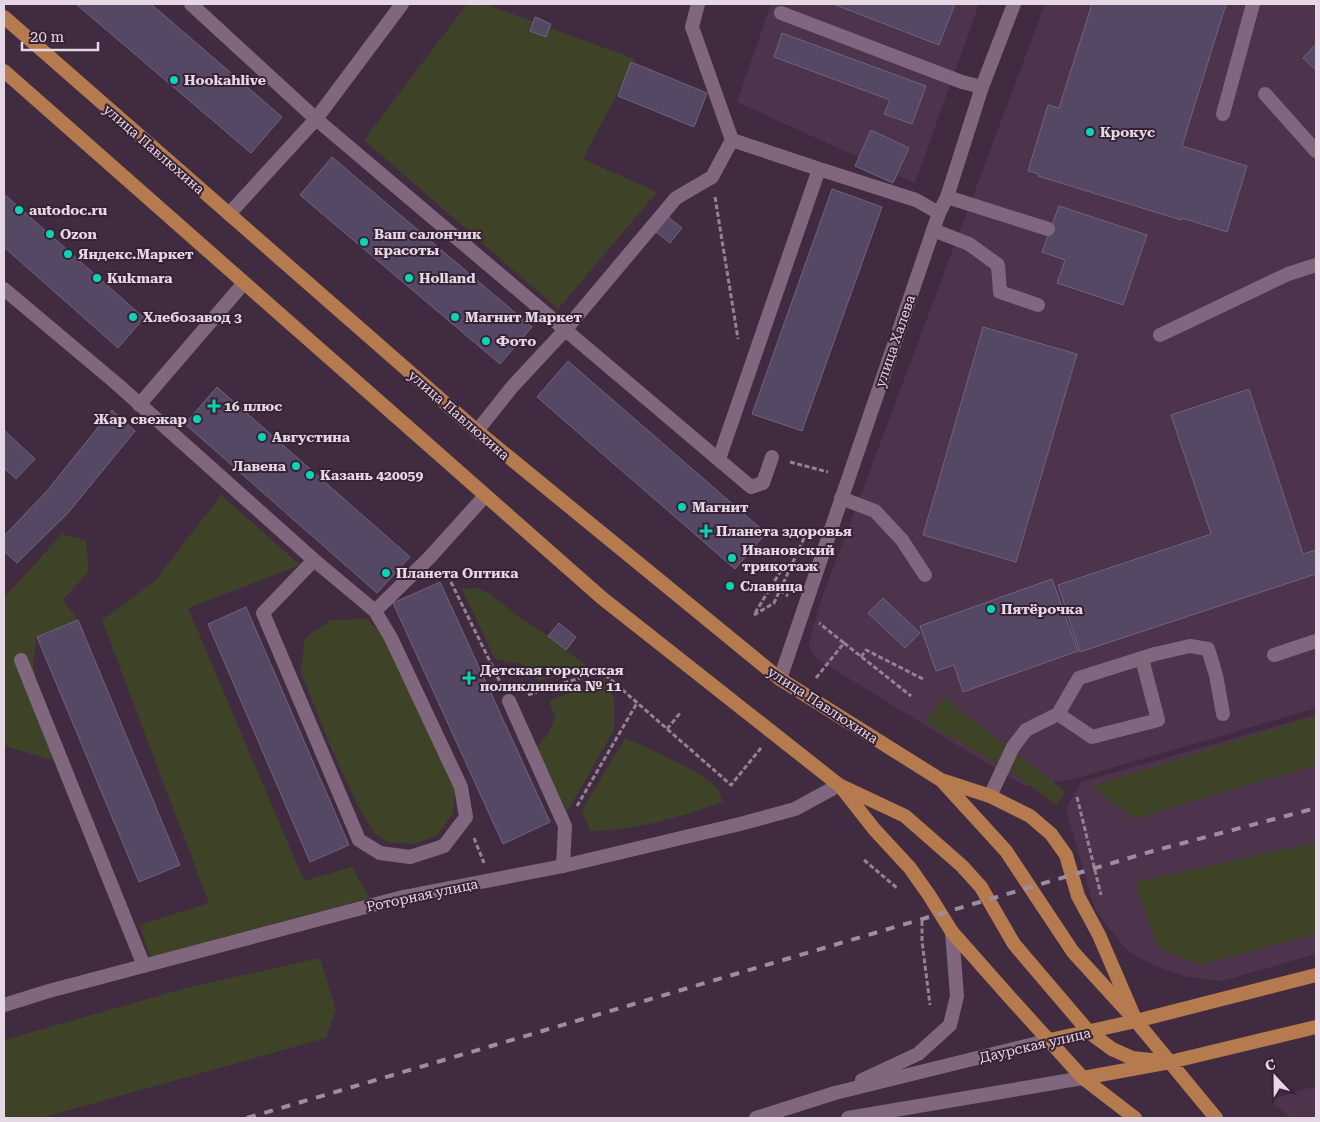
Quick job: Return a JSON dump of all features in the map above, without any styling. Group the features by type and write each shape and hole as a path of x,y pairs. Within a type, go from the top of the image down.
{"main road":[{"name":"улица Павлюхина","path":"4,17 477,432 780,679 941,780 990,796 1030,816 1051,834 1066,855 1078,896 1099,935 1136,1021"},
{"path":"4,71 602,598 839,785 905,816 962,866 981,886 1014,944 1089,1032 1112,1049 1132,1058 1170,1062"},
{"name":"улица Павлюхина","path":"941,780 1006,851 1073,952 1136,1021 1216,1118"},
{"path":"839,785 874,829 910,868 929,894 952,932 1014,1002 1083,1078 1135,1118"},
{"name":"Даурская улица","path":"1050,1040 1136,1021 1316,975"},
{"path":"1083,1078 1170,1062 1316,1027"}],"street":[{"path":"191,4 316,119 751,487 763,483 772,457"},
{"path":"229,214 316,119 402,4"},
{"path":"477,432 512,387 566,329 676,198 712,177 732,140 692,27 698,4"},
{"name":"улица Халева","path":"780,679 933,230 947,197 982,87 1014,4"},
{"path":"1223,114 1253,4"},
{"path":"781,13 962,82 982,87"},
{"path":"1265,94 1316,151"},
{"path":"732,140 916,200 939,213"},
{"path":"719,459 820,169"},
{"path":"947,197 1048,229"},
{"path":"933,230 970,244 998,265 1000,292 1038,305"},
{"path":"1160,335 1288,274 1316,265"},
{"path":"139,405 244,283"},
{"path":"4,288 314,560 375,611 391,638 461,787 466,817 444,846 410,857 380,853 359,840 263,614 314,560"},
{"path":"375,611 429,558 486,496"},
{"path":"841,498 874,511 902,540 925,575"},
{"path":"1274,655 1316,641"},
{"path":"990,796 1013,747 1026,730 1058,714 1079,678 1190,646 1208,649 1216,675 1223,714"},
{"path":"1058,714 1092,737 1158,720 1142,659"},
{"path":"21,660 144,966"},
{"path":"509,701 566,826 563,866"},
{"name":"Роторная улица","path":"4,1005 49,991 403,898 563,866 795,809 839,785"},
{"path":"835,1093 918,1054 950,1025 957,996 952,932"},
{"name":"Даурская улица","path":"756,1118 835,1093 1050,1040"},
{"path":"848,1118 1083,1078"}],"path":[{"path":"712,177 739,344"},
{"path":"772,457 828,472"},
{"path":"791,567 785,564 754,615 774,602 791,567 809,528"},
{"path":"429,558 448,576 509,701 600,671 731,785"},
{"path":"844,643 911,696"},
{"path":"861,657 866,650 923,679"},
{"path":"566,826 637,703"},
{"path":"667,729 681,712"},
{"path":"1077,797 1102,899"},
{"path":"466,817 491,880"},
{"path":"864,860 904,893"},
{"path":"922,941 930,1005"}],"shaded area":[{"path":"771,4 979,4 915,183 737,102"},
{"path":"1045,4 1316,4 1316,708 1074,779 1024,786 814,657 809,644 822,598"},
{"path":"1316,715 1316,954 1222,981 1187,977 1151,964 1127,950 1095,910 1066,809 1081,782"},
{"path":"1316,1086 1316,1118 1291,1118 1269,1100"}],"green space":[{"path":"467,4 485,4 635,59 583,159 657,192 558,309 364,140"},
{"path":"221,495 300,565 188,608 304,881 352,867 370,898 150,957 140,925 209,903 102,620 155,581"},
{"path":"62,534 86,540 89,571 63,600 78,620 37,637 33,664 52,760 4,746 4,598"},
{"path":"476,588 491,594 520,618 548,636 588,667 538,681 525,665 495,659 462,589"},
{"path":"366,619 389,640 456,788 453,814 436,836 414,844 387,842 374,833 358,806 333,752 301,673 305,638 331,620"},
{"path":"604,679 614,697 614,730 567,812 537,747 549,733 555,717 549,701"},
{"path":"943,696 1066,792 1056,805 1015,774 925,722"},
{"path":"1316,716 1316,765 1134,819 1091,786"},
{"path":"625,738 675,761 702,776 719,791 723,802 641,826 590,831 582,810"},
{"path":"1316,842 1316,934 1200,965 1157,947 1135,882"},
{"path":"320,958 336,1010 326,1038 41,1118 4,1118 4,1040 186,988"}],"building":[{"path":"76,4 151,4 282,117 251,153"},
{"path":"833,4 955,4 939,45"},
{"path":"1092,4 1226,4 1182,146 1247,166 1227,232 1182,218 1181,220 1038,176 1039,174 1028,171 1048,105 1059,108"},
{"path":"535,17 551,24 546,37 530,31"},
{"path":"782,33 926,86 912,124 884,114 890,100 774,57"},
{"path":"1316,44 1316,70 1303,58"},
{"path":"631,62 707,93 694,127 618,96"},
{"path":"871,130 909,148 893,183 855,166"},
{"path":"332,157 532,327 500,364 300,195"},
{"path":"832,189 882,207 802,431 752,414"},
{"path":"4,194 144,318 118,348 4,247"},
{"path":"1059,206 1147,235 1123,305 1057,283 1065,260 1042,252"},
{"path":"667,216 682,228 670,243 655,231"},
{"path":"983,327 1077,354 1016,562 923,535"},
{"path":"568,361 766,533 735,569 537,397"},
{"path":"217,387 410,557 377,593 185,424"},
{"path":"1249,389 1303,554 1316,550 1316,574 1080,652 1058,585 1211,534 1171,415"},
{"path":"112,410 135,431 68,513 17,563 4,551 4,536 46,492"},
{"path":"4,430 35,459 16,479 4,468"},
{"path":"1052,579 1078,651 963,692 954,665 936,671 920,626"},
{"path":"440,582 550,822 503,844 393,603"},
{"path":"883,598 920,633 905,648 868,613"},
{"path":"246,607 349,845 310,862 208,624"},
{"path":"78,620 180,865 139,882 37,637"},
{"path":"559,623 576,637 566,650 548,636"}],"railway":[{"path":"247,1118 1153,851 1316,808"}],"place":[{"name":"Hookahlive","path":"174,80"},
{"name":"Крокус","path":"1090,132"},
{"name":"autodoc.ru","path":"19,210"},
{"name":"Ozon","path":"50,234"},
{"name":"Ваш салончик красоты","path":"364,242"},
{"name":"Яндекс.Маркет","path":"68,254"},
{"name":"Kukmara","path":"97,278"},
{"name":"Holland","path":"409,278"},
{"name":"Хлебозавод 3","path":"133,317"},
{"name":"Магнит Маркет","path":"455,317"},
{"name":"Фото","path":"486,341"},
{"name":"16 плюс","path":"214,406"},
{"name":"Жар свежар","path":"197,419"},
{"name":"Августина","path":"262,437"},
{"name":"Лавена","path":"296,466"},
{"name":"Казань 420059","path":"310,475"},
{"name":"Магнит","path":"682,507"},
{"name":"Планета здоровья","path":"706,531"},
{"name":"Ивановский трикотаж","path":"732,558"},
{"name":"Планета Оптика","path":"386,573"},
{"name":"Славица","path":"730,586"},
{"name":"Пятёрочка","path":"991,609"},
{"name":"Детская городская поликлиника № 11","path":"469,678"}]}
